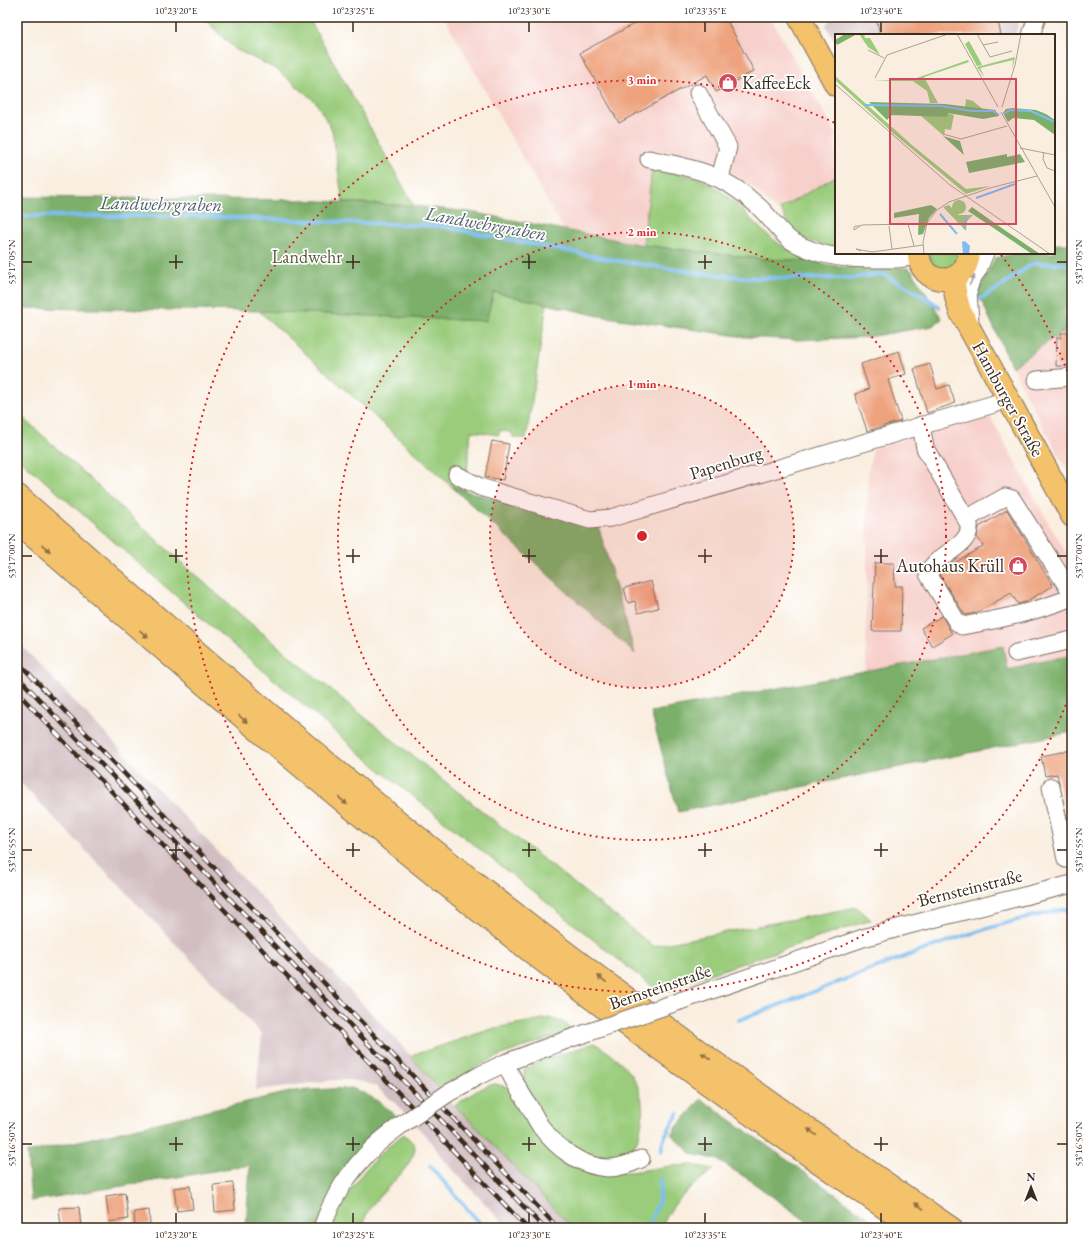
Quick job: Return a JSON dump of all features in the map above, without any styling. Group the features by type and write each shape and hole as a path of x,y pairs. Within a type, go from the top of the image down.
{"main road":[{"path":"799,17 835,83"},
{"path":"919,255 921,265 926,272 933,277 941,279 953,278 960,274 965,268 969,254"},
{"name":"Hamburger Straße","path":"953,278 960,311 1072,516"},
{"path":"17,495 178,636 362,792 511,910 670,1030 822,1140 951,1228"},
{"path":"17,522 161,649 248,723 500,928 640,1035 811,1157 914,1228"}],"street":[{"path":"1032,34 1037,17"},
{"path":"698,93 728,147 720,178"},
{"path":"649,159 686,166 720,178 732,185 758,206 790,240 811,250 826,255 843,258 897,259 919,255"},
{"path":"971,332 968,290 971,280 978,270 985,254"},
{"path":"1037,380 1072,377"},
{"name":"Papenburg","path":"458,475 480,487 590,520 611,518 994,404 1007,398"},
{"path":"920,425 925,448 966,519 969,524 970,530 968,537 930,567 928,574 957,622 962,626 1032,612 1048,607 1072,595 1012,499 1005,497 966,519"},
{"path":"1016,653 1072,640"},
{"path":"1051,787 1066,859"},
{"name":"Bernsteinstraße","path":"322,1228 333,1203 351,1173 374,1146 401,1125 447,1094 480,1075 505,1063 569,1039 863,938 1072,884"},
{"path":"505,1063 518,1089 540,1126 554,1142 567,1153 588,1163 608,1168 624,1166 641,1159"}],"shaded area":[{"path":"444,17 770,17 835,132 835,177 777,211 751,186 721,166 692,156 655,150 643,245 563,229"},
{"path":"833,17 1020,17 1015,34 835,34 835,41 826,25"},
{"path":"1062,331 1072,332 1072,481 1012,367"},
{"path":"989,414 1045,517 1072,563 1072,655 1007,669 1003,646 866,671 868,472 873,449"},
{"path":"17,641 396,1039 432,1081 573,1228 508,1228 441,1157 424,1134 394,1102 375,1086 350,1080 334,1080 256,1090 262,1034 17,779"}],"green space":[{"path":"202,17 308,17 414,206 343,202 332,130 316,102 276,69 235,49"},
{"path":"652,170 691,176 712,185 727,196 774,240 808,261 764,259 643,245"},
{"path":"835,177 835,247 830,248 794,235 780,209"},
{"name":"Landwehr","path":"17,197 302,200 414,206 470,212 643,245 764,259 808,261 843,267 907,268 912,271 942,319 932,326 868,337 797,340 745,337 599,316 494,292 486,321 259,311 17,308"},
{"path":"1072,244 1072,332 1062,332 1012,367 977,291 995,258 1013,254 1055,254 1055,245"},
{"path":"928,254 960,254 957,264 945,271 932,265"},
{"path":"494,292 547,304 526,439 513,437 512,433 500,430 499,435 471,431 465,491 452,487 259,311 485,321"},
{"path":"17,412 161,544 249,622 399,745 653,946 857,907 871,920 680,984 654,988 380,770 191,609 17,457"},
{"path":"452,487 599,528 635,654"},
{"path":"1003,646 1007,669 1072,655 1072,732 678,812 651,712"},
{"path":"549,1018 564,1023 574,1030 504,1054 482,1064 440,1089 410,1056 495,1028"},
{"path":"594,1043 612,1055 625,1067 632,1076 641,1095 642,1116 638,1138 629,1155 620,1161 595,1161 558,1140 532,1099 525,1084 524,1070 535,1063"},
{"path":"495,1084 506,1087 514,1096 542,1138 606,1172 632,1172 670,1166 692,1165 714,1169 677,1202 662,1228 573,1228 455,1105 479,1090"},
{"path":"351,1088 364,1093 377,1101 399,1120 316,1228 246,1228 250,1165 31,1201 27,1153 294,1091"},
{"path":"701,1099 883,1228 816,1228 748,1179 716,1159 692,1154 671,1134"},
{"path":"404,1134 413,1143 415,1148 412,1157 408,1165 372,1205 366,1215 363,1228 333,1228 345,1200 361,1175 381,1153"}],"building":[{"path":"647,17 675,17 677,21 685,17 725,17 754,71 716,92 707,75 619,123 580,53"},
{"path":"876,17 997,17 1001,34 880,34"},
{"path":"1061,333 1071,333 1071,366 1056,366 1057,337 1061,338"},
{"path":"899,351 906,374 888,380 901,421 867,431 855,394 869,389 861,364"},
{"path":"930,364 937,389 949,385 955,403 927,413 914,369"},
{"path":"492,441 509,444 503,480 485,477"},
{"path":"1007,510 1053,586 1025,602 1018,604 1011,593 976,613 965,615 939,574 943,570 983,546 977,537 979,527"},
{"path":"875,563 894,563 895,586 902,586 901,631 872,631"},
{"path":"651,581 658,608 638,613 635,601 628,603 624,588"},
{"path":"942,616 952,634 932,646 921,628"},
{"path":"1072,750 1072,822 1068,822 1057,774 1045,776 1041,756"},
{"path":"233,1183 235,1210 215,1212 213,1185"},
{"path":"190,1186 193,1209 177,1211 174,1188"},
{"path":"125,1193 128,1219 109,1222 106,1196"},
{"path":"79,1207 81,1228 61,1228 59,1208"},
{"path":"149,1210 150,1224 135,1226 134,1212"}],"waterway":[{"name":"Landwehrgraben","path":"17,216 195,216 440,226 612,260 699,273 753,278 853,278 883,274 922,295 939,307"},
{"name":"Landwehrgraben","path":"980,299 1029,266 1037,263 1072,264"},
{"path":"739,1020 943,943 993,927 1045,913 1072,908"},
{"path":"661,1151 664,1138 678,1113"},
{"path":"430,1166 484,1228"},
{"path":"647,1228 659,1201 661,1178"}],"railway":[{"path":"17,661 558,1228"},
{"path":"17,676 544,1228"},
{"path":"17,692 527,1228"}],"place":[{"name":"KaffeeEck","path":"728,83"},
{"name":"Autohaus Krüll","path":"1018,566"}]}
